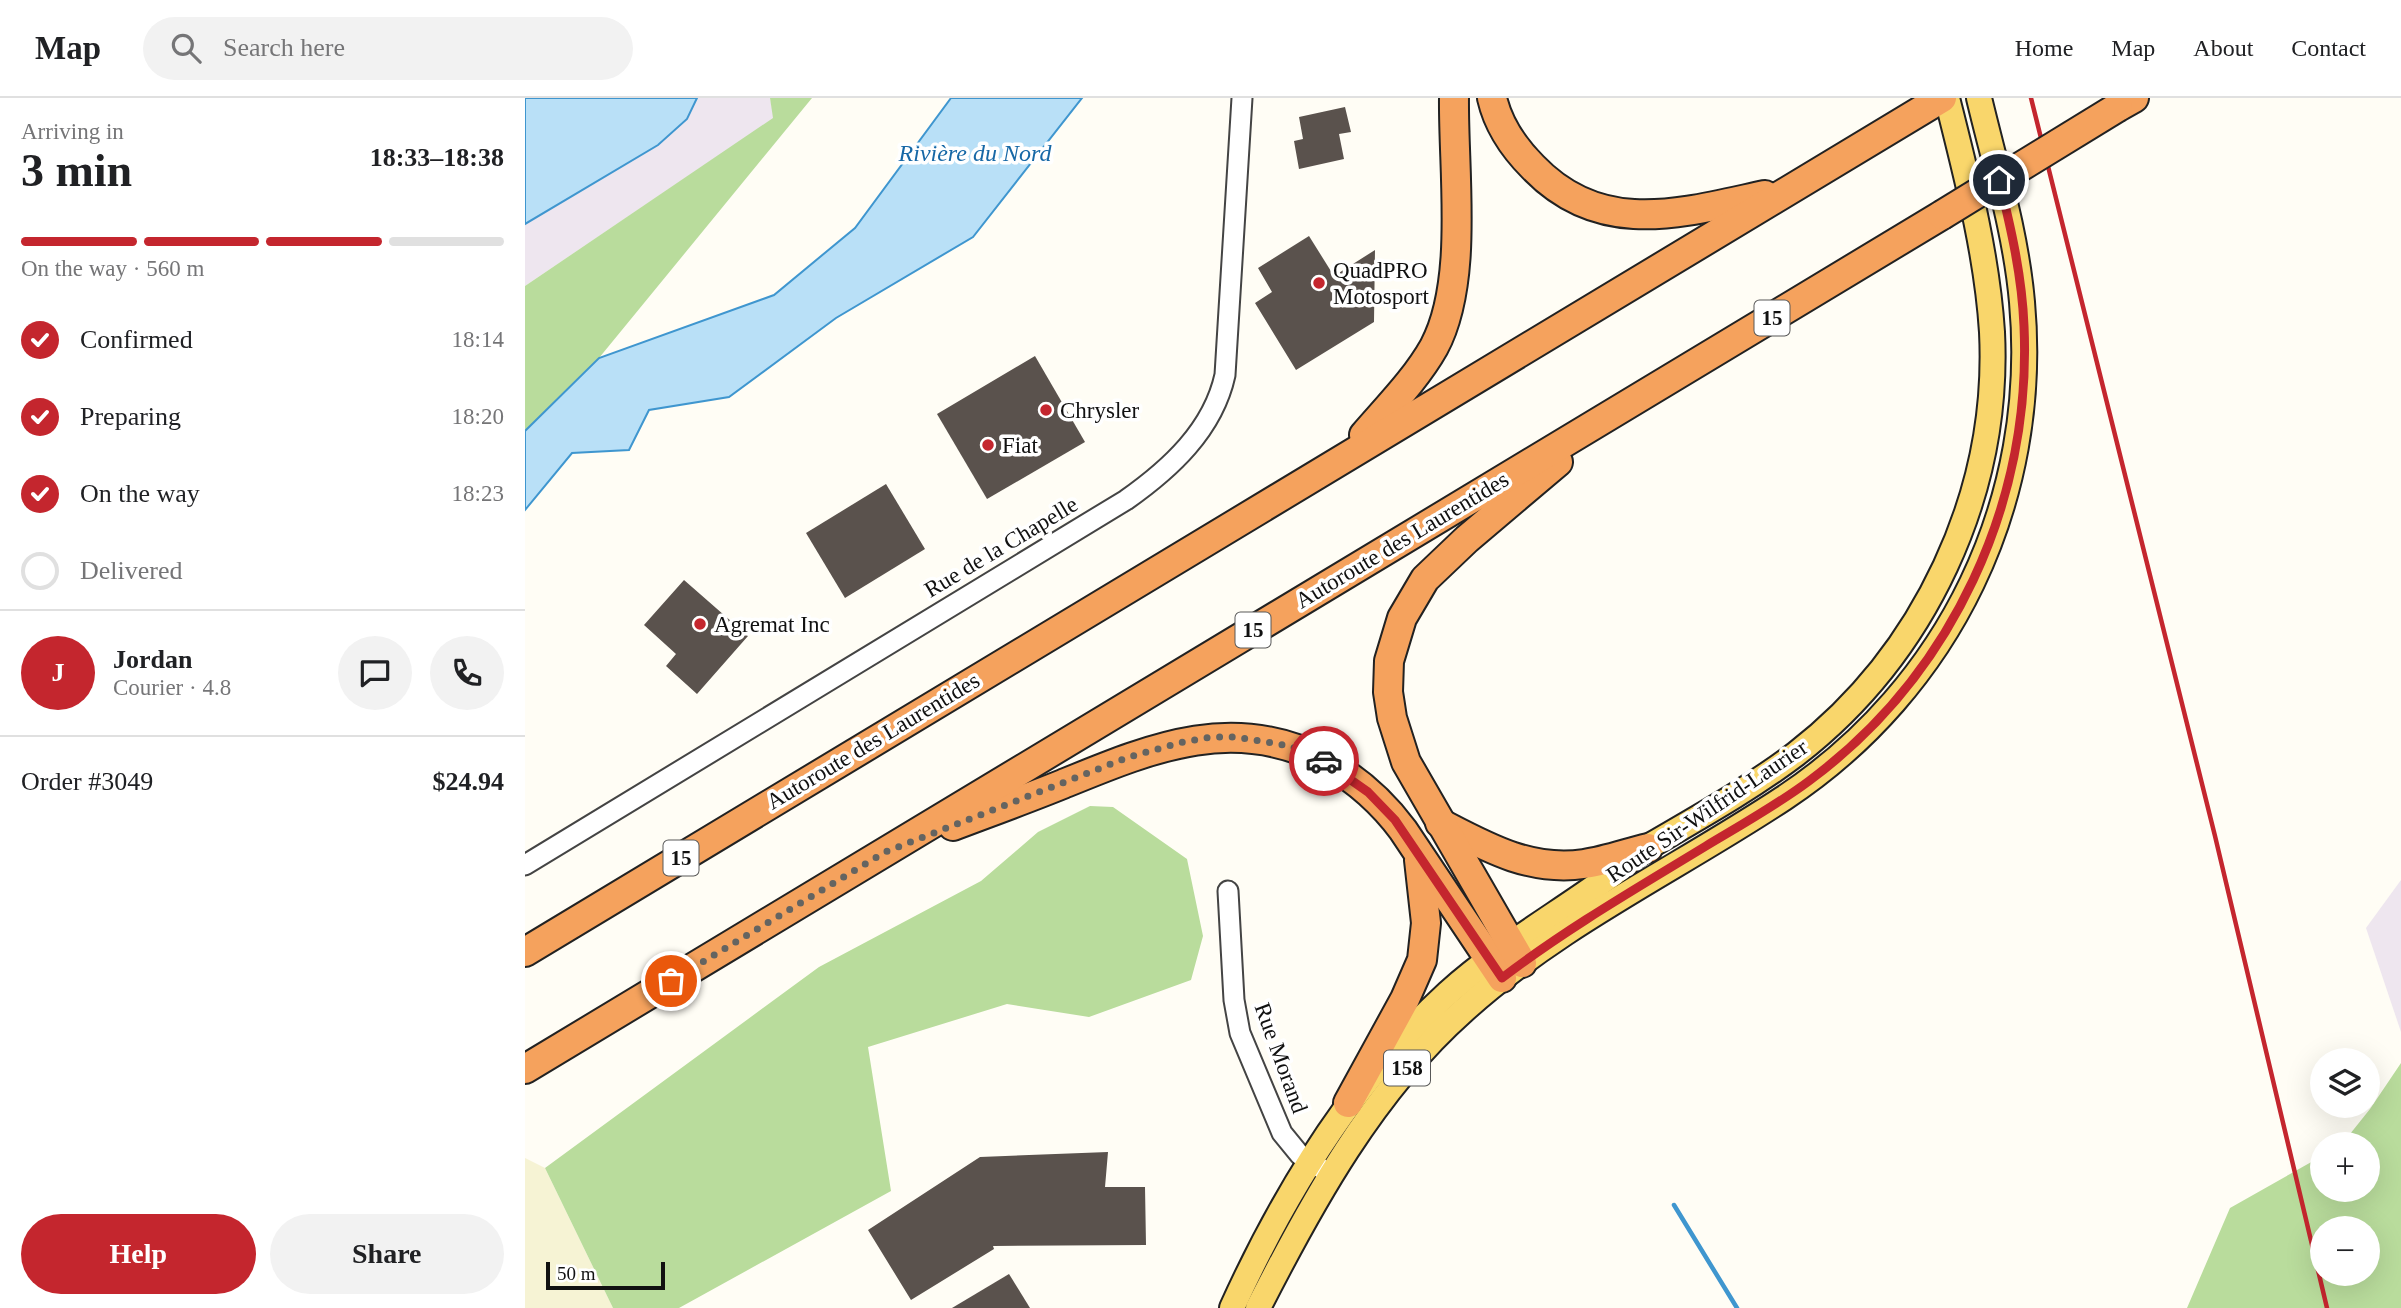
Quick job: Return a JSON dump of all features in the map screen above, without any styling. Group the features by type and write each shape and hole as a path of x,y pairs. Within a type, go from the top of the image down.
{"highway":[{"path":"1349,453 1419,370 1440,335 1450,308 1455,263 1454,98"},
{"path":"1492,98 1504,129 1529,163 1558,189 1593,207 1635,216 1665,215 1789,190"},
{"name":"Autoroute des Laurentides","path":"525,952 1349,453 1944,98"},
{"name":"Autoroute des Laurentides","path":"525,1069 2126,103"},
{"path":"1505,961 1440,822 1406,762 1392,718 1388,692 1389,661 1402,618 1415,592 1452,552 1621,409"},
{"path":"885,852 1129,757 1183,742 1211,737 1236,737 1290,746 1321,759 1344,773 1386,809 1418,854 1505,961"},
{"path":"1440,822 1504,855 1546,866 1595,862 1648,848"},
{"path":"1349,1103 1405,999 1422,960 1426,923 1418,854"}],"main road":[{"name":"Route Sir-Wilfrid-Laurier","path":"1258,1308 1332,1175 1378,1105 1408,1066 1505,961 1648,848 1784,762 1840,714 1885,664 1935,587 1957,542 1984,450 1991,402 1992,351 1990,309 1978,235 1944,98"},
{"name":"Route Sir-Wilfrid-Laurier","path":"1232,1308 1310,1161 1349,1103 1403,1037 1449,992 1579,924 1787,797 1845,753 1877,723 1921,670 1946,632 1970,589 1993,535 2018,432 2024,379 2024,327 2020,282 2010,224 1979,98"}],"street":[{"name":"Rue de la Chapelle","path":"525,865 1126,500 1154,480 1184,451 1218,402 1225,375 1242,98"},
{"name":"Rue Morand","path":"1228,891 1234,1000 1240,1033 1282,1133 1292,1148 1332,1175"}],"shaded area":[{"path":"525,98 770,98 774,118 525,286"},
{"path":"2401,880 2401,1032 2366,928"},
{"path":"525,1158 545,1168 613,1308 525,1308"}],"green space":[{"path":"770,98 812,98 599,358 525,431 525,286 773,118"},
{"path":"1090,806 1113,807 1187,859 1203,936 1191,980 1089,1017 1007,1004 868,1047 891,1191 679,1308 613,1308 545,1168 819,967 981,881 1038,832"},
{"path":"2401,1063 2401,1308 2187,1308 2230,1208 2310,1163 2310,1202 2380,1202 2380,1132 2352,1132 2363,1118 2380,1118 2380,1094"}],"water":[{"path":"525,98 697,98 687,119 658,145 525,224"},
{"name":"Rivière du Nord","path":"951,98 1082,98 973,237 836,318 729,397 649,410 629,450 572,453 525,510 525,431 599,358 774,295 855,228"}],"building":[{"path":"1345,107 1351,132 1339,134 1344,159 1299,169 1294,141 1303,139 1299,117"},
{"path":"1309,236 1334,276 1375,250 1374,322 1296,370 1255,303 1272,292 1258,268"},
{"path":"1035,356 1085,442 987,499 937,414"},
{"path":"886,484 925,549 845,598 806,533"},
{"path":"684,580 748,636 697,694 666,666 676,654 644,625"},
{"path":"1108,1152 1105,1187 1145,1187 1146,1245 993,1246 994,1249 911,1300 868,1230 980,1157"},
{"path":"1009,1274 1030,1308 952,1308"}],"waterway":[{"path":"1674,1205 1737,1308"}],"railway":[{"path":"2031,98 2215,836 2327,1308"}],"way so far":[{"path":"671,981 885,852 1105,765 1158,748 1211,737 1272,741 1324,761"}],"place":[{"name":"QuadPRO Motosport","path":"1319,283"},
{"name":"Chrysler","path":"1046,410"},
{"name":"Fiat","path":"988,445"},
{"name":"Agremat Inc","path":"700,624"}],"route":[{"path":"1324,761 1344,773 1386,809 1502,978 1579,924 1787,797 1845,753 1893,705 1946,632 1970,589 1986,552 2014,460 2022,407 2024,327 2016,254 1999,180"}]}
